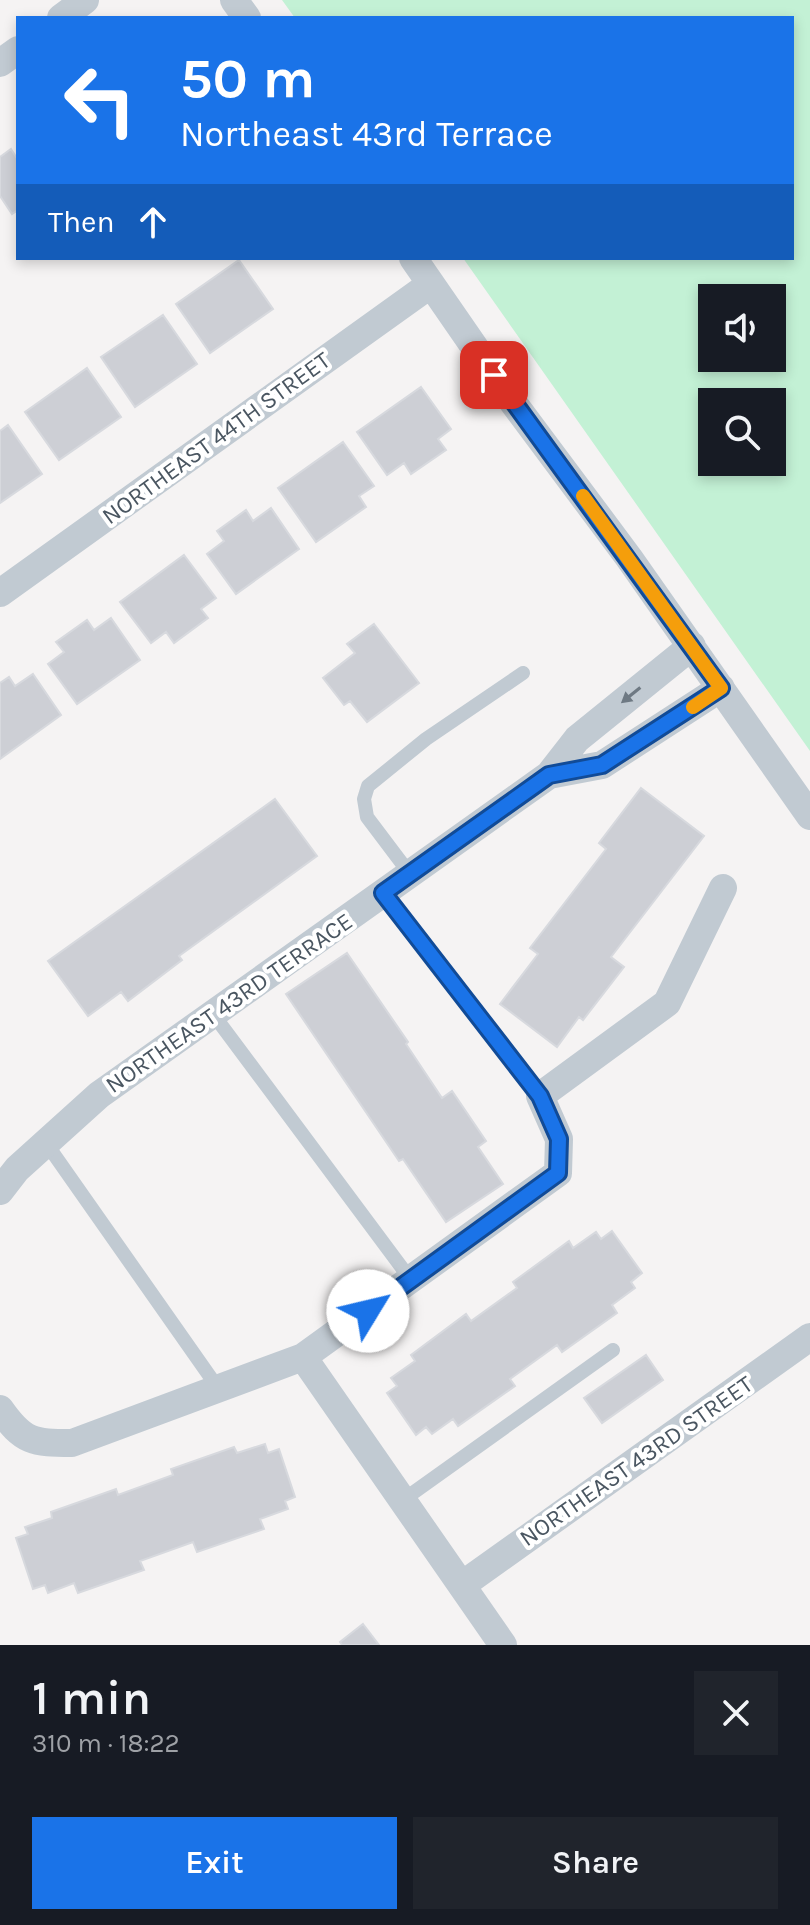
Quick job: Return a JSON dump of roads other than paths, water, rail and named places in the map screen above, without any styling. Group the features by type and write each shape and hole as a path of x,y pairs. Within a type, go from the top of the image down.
{"street":[{"path":"64,16 85,0"},
{"path":"414,260 509,397 692,646 810,816"},
{"name":"NORTHEAST 44TH STREET","path":"0,593 431,284"},
{"name":"NORTHEAST 43RD TERRACE","path":"0,1191 17,1169 99,1095 549,775 577,739 692,646"},
{"name":"NORTHEAST 43RD TERRACE","path":"549,775 602,765 721,688"},
{"path":"0,1409 15,1430 39,1443 72,1443 303,1357 411,1280 558,1173 559,1139 540,1096 667,1003 723,888"},
{"name":"NORTHEAST 43RD STREET","path":"462,1585 810,1337"},
{"path":"303,1357 503,1645"}],"lane":[{"path":"410,874 367,817 364,799 368,786 426,739 523,673"},
{"path":"383,893 540,1096"},
{"path":"213,1014 411,1280"},
{"path":"46,1143 218,1388"},
{"path":"403,1500 613,1350"}]}
